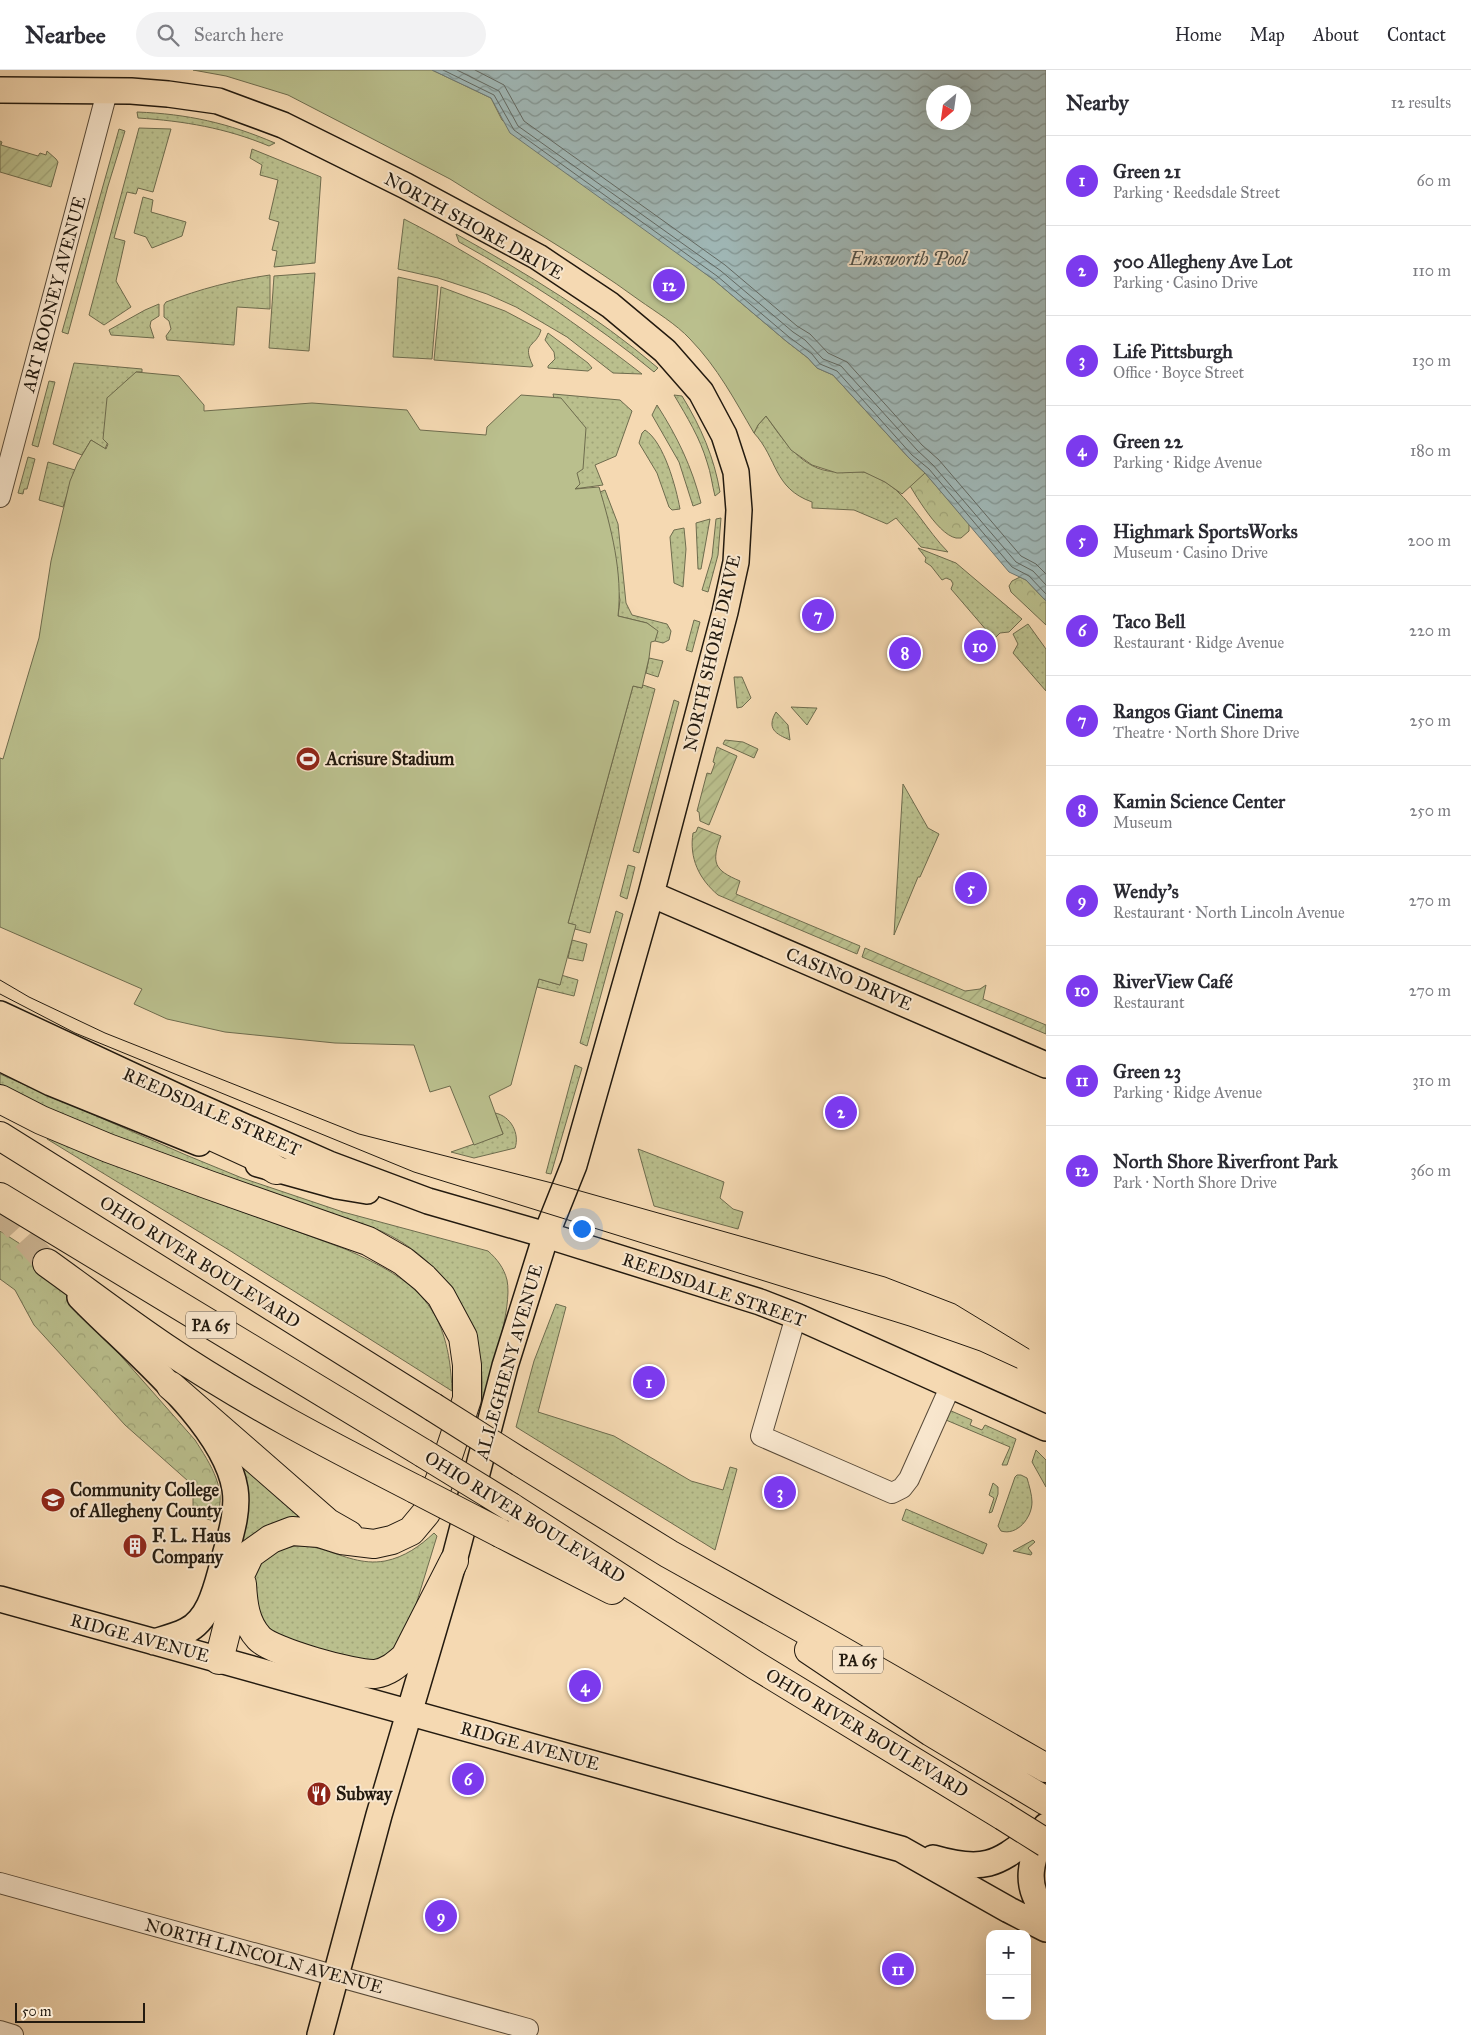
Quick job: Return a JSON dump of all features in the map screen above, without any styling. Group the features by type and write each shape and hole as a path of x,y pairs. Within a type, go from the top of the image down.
{"highway":[{"path":"0,1038 253,1155 276,1170"},
{"path":"0,1099 41,1120 108,1148 368,1241 403,1261 441,1296 463,1337 467,1365 467,1399 441,1477 426,1514 411,1531 392,1540 374,1544 341,1540 319,1533 292,1531 270,1539 250,1554 241,1574 220,1660"},
{"name":"OHIO RIVER BOULEVARD","path":"0,1136 669,1554 824,1640 1046,1768"},
{"name":"OHIO RIVER BOULEVARD","path":"0,1197 511,1507 755,1665 1046,1843"},
{"path":"47,1263 165,1347 227,1387 322,1441 755,1665"},
{"path":"171,1386 328,1523 349,1535 374,1544"},
{"path":"669,1554 893,1707 1046,1801"},
{"path":"241,1574 243,1605 252,1630 260,1640 277,1650 365,1674 376,1674 396,1666 405,1657 454,1561"}],"main road":[{"name":"NORTH SHORE DRIVE","path":"0,90 168,94 218,101 262,116 406,186 538,257 610,305 665,351 696,385 724,436 736,472 739,510 736,562 725,612 651,894"},
{"name":"CASINO DRIVE","path":"651,894 1046,1064"},
{"name":"ALLEGHENY AVENUE","path":"320,2035 379,1814 454,1561 505,1366 546,1235 574,1165 651,894"},
{"name":"REEDSDALE STREET","path":"0,1014 184,1100 329,1164 428,1201 546,1235 751,1299 796,1316 1046,1426"},
{"name":"REEDSDALE STREET","path":"0,1058 51,1083 186,1138 276,1170 337,1186 428,1201"},
{"path":"47,1263 99,1317 171,1386 221,1448 235,1489 234,1521 216,1588 206,1612 194,1627 154,1642"},
{"name":"RIDGE AVENUE","path":"0,1599 901,1849 1046,1929"},
{"path":"901,1849 963,1866 979,1866 1000,1859 1046,1827"},
{"path":"1046,1827 1034,1856 1030,1879 1038,1904 1046,1913"}],"street":[{"name":"ART ROONEY AVENUE","path":"0,497 3,469 107,92"},
{"path":"796,1316 761,1436 892,1493 902,1488 909,1478 950,1385"},
{"name":"NORTH LINCOLN AVENUE","path":"0,1883 528,2029"},
{"path":"0,2031 13,2035"}],"green space":[{"path":"193,70 432,70 491,98 502,120 714,280 808,358 817,368 833,375 925,473 902,494 885,482 864,472 837,473 812,465 791,450 766,416 754,433 717,373 700,350 679,328 569,253 450,179 288,95 226,76"},
{"path":"137,112 191,117 241,130 275,143 269,146 237,134 205,126 138,118"},
{"path":"139,128 171,129 153,192 138,188 136,194 127,192 114,238 125,241 116,281 131,307 104,325 89,315"},
{"path":"119,129 125,131 68,334 62,332"},
{"path":"0,141 2,142 1,145 38,156 40,153 46,155 47,151 56,159 58,162 51,187 0,172"},
{"path":"252,149 321,177 315,263 274,267 277,251 272,250 279,222 269,219 278,180 260,175 262,165 250,158"},
{"path":"143,197 153,200 151,212 186,222 182,236 152,248 146,237 134,233"},
{"path":"404,219 466,253 526,291 585,331 642,374 613,373 567,337 516,307 487,294 438,278 398,269"},
{"path":"456,234 509,264 586,313 658,368 654,372 560,302 459,242"},
{"path":"315,273 309,351 269,348 274,276"},
{"path":"270,275 270,309 237,307 234,345 167,340 166,336 171,329 169,321 164,317 164,305 166,302 217,285"},
{"path":"398,277 438,286 432,359 393,357"},
{"path":"441,287 505,311 541,330 528,352 533,366 434,360"},
{"path":"159,304 159,316 151,321 150,326 154,338 111,335 109,330"},
{"path":"548,333 592,368 588,371 548,368 555,359 554,352 545,340"},
{"path":"74,363 142,369 142,372 136,372 105,449 91,440 82,455 53,444"},
{"name":"Acrisure Stadium","path":"136,372 179,376 204,405 204,411 312,403 407,410 420,430 486,435 487,427 521,395 561,398 586,428 583,469 577,473 580,484 575,489 599,487 615,550 619,583 618,616 647,623 658,631 655,641 651,642 642,688 633,686 568,923 576,925 560,985 539,979 511,1085 489,1096 503,1134 474,1145 450,1086 430,1092 414,1045 335,1043 225,1032 167,1019 134,1004 142,989 0,927 0,758 3,759 39,638 51,561 70,481 78,462 91,440 106,449 108,444 103,439 107,398"},
{"path":"49,381 55,382 38,447 32,445"},
{"path":"553,394 620,400 632,411 616,456 595,465 603,485 574,489"},
{"path":"674,395 682,396 706,442 720,492 715,496 701,444"},
{"path":"657,405 683,452 701,503 693,506 679,462 652,415"},
{"path":"766,416 792,450 808,463 828,471 866,473 887,483 904,498 948,552 921,547 896,518 887,524 854,510 812,508 812,502 799,496 783,481 762,443 754,433"},
{"path":"645,430 658,444 663,454 676,489 680,509 672,510 669,507 657,473 639,443"},
{"path":"28,457 35,459 27,489 24,489 23,494 18,493"},
{"path":"909,458 925,473 969,524 969,531 961,538 948,535 940,528 917,498 900,469"},
{"path":"48,462 75,470 63,507 39,500"},
{"path":"605,490 618,524 626,603 632,615 667,624 671,631 669,640 663,643 655,641 657,631 647,623 618,616 620,600 600,492"},
{"path":"721,518 718,555 708,592 702,590 712,557 716,519"},
{"path":"710,519 701,569 698,569 696,523"},
{"path":"684,528 686,549 683,587 674,583 670,537 674,530"},
{"path":"918,548 956,563 1022,619 1009,632 1000,633 994,639 951,589 953,584 951,580 946,578 942,580 931,566 925,562 926,558"},
{"path":"1020,577 1026,580 1046,601 1046,625 1011,592 1009,586 1012,581"},
{"path":"694,620 700,622 692,652 686,650"},
{"path":"1028,624 1046,649 1046,691 1013,653 1018,644 1013,634"},
{"path":"649,658 663,661 658,677 646,673"},
{"path":"734,677 742,677 751,698 742,707 737,708"},
{"path":"643,685 655,689 590,933 575,929 575,925 568,923 633,686 642,688"},
{"path":"674,700 679,702 639,853 633,851"},
{"path":"791,707 815,708 817,708 807,725"},
{"path":"776,712 788,725 790,740 777,733 772,727"},
{"path":"725,740 743,742 758,749 754,758 723,744"},
{"path":"717,747 737,756 709,825 700,821 699,812 697,811 707,773 711,774 715,763 713,762"},
{"path":"903,784 928,828 939,834 920,877 918,877 894,935"},
{"path":"698,827 721,836 716,853 717,864 725,873 740,881 736,894 860,946 857,954 718,895 701,875 694,859 693,833 696,832"},
{"path":"628,865 635,867 627,899 620,896"},
{"path":"616,911 623,914 587,1046 580,1043"},
{"path":"572,940 587,944 583,961 568,958"},
{"path":"865,948 965,991 980,989 986,985 983,999 1046,1025 1046,1034 862,957"},
{"path":"561,975 578,980 574,996 537,987 539,979 560,985"},
{"path":"575,1065 582,1068 551,1174 546,1173"},
{"path":"0,1074 242,1178 343,1212 488,1251 504,1272 508,1292 504,1324 482,1404 482,1372 475,1340 468,1320 459,1301 447,1283 418,1253 381,1231 131,1144 0,1088"},
{"path":"495,1113 506,1118 513,1126 516,1137 515,1148 474,1158 451,1152 503,1134"},
{"path":"50,1134 126,1169 345,1249 392,1273 425,1300 436,1318 444,1338 450,1362 452,1391 229,1250 47,1139"},
{"path":"638,1149 724,1182 720,1198 733,1209 743,1212 738,1229 654,1206"},
{"path":"0,1231 25,1247 195,1440 212,1468 219,1490 218,1511 213,1521 193,1511 193,1493 188,1481 125,1425 34,1325 15,1290 0,1279"},
{"path":"556,1304 566,1307 538,1412 614,1436 691,1481 723,1490 730,1467 737,1469 715,1550 516,1427 534,1361"},
{"path":"949,1410 972,1420 970,1425 982,1430 985,1425 1016,1439 1007,1465 1002,1465 1010,1447 946,1420"},
{"path":"1036,1450 1046,1460 1046,1487 1032,1462"},
{"path":"235,1459 305,1519 233,1559"},
{"path":"1017,1475 1027,1478 1032,1496 1031,1508 1026,1520 1018,1528 1013,1531 1001,1531 998,1526"},
{"path":"993,1483 998,1487 998,1494 992,1512 989,1513 994,1498 989,1495"},
{"path":"906,1509 987,1544 983,1554 902,1520"},
{"path":"434,1533 437,1536 407,1634 390,1654 377,1660 365,1661 308,1647 278,1635 267,1629 260,1621 253,1586 254,1575 260,1564 282,1550 297,1546 311,1547 369,1562 385,1561 399,1557 412,1550"},
{"path":"1033,1540 1035,1542 1028,1548 1032,1553 1031,1555 1013,1551"}],"water":[{"name":"Emsworth Pool","path":"432,70 1046,70 1046,601 1026,580 1009,572 925,473 833,375 817,368 808,358 714,280 510,133 491,98"}],"tunnel":[{"path":"0,1211 47,1263"}],"tram line":[{"path":"0,980 29,997 105,1033 359,1134 552,1183 885,1277 955,1304 1029,1349"},
{"path":"0,994 75,1033 414,1172 909,1326 980,1351 1017,1368"}],"place":[{"name":"North Shore Riverfront Park","path":"669,285"},
{"name":"Rangos Giant Cinema","path":"818,615"},
{"name":"RiverView Café","path":"980,646"},
{"name":"Kamin Science Center","path":"905,653"},
{"name":"Acrisure Stadium","path":"308,759"},
{"name":"Highmark SportsWorks","path":"971,888"},
{"name":"500 Allegheny Ave Lot","path":"841,1112"},
{"name":"Green 21","path":"649,1382"},
{"name":"Life Pittsburgh","path":"780,1492"},
{"name":"Community College of Allegheny County","path":"53,1500"},
{"name":"F. L. Haus Company","path":"135,1546"},
{"name":"Green 22","path":"585,1686"},
{"name":"Taco Bell","path":"468,1779"},
{"name":"Subway","path":"319,1794"},
{"name":"Wendy's","path":"441,1916"},
{"name":"Green 23","path":"898,1969"}]}
